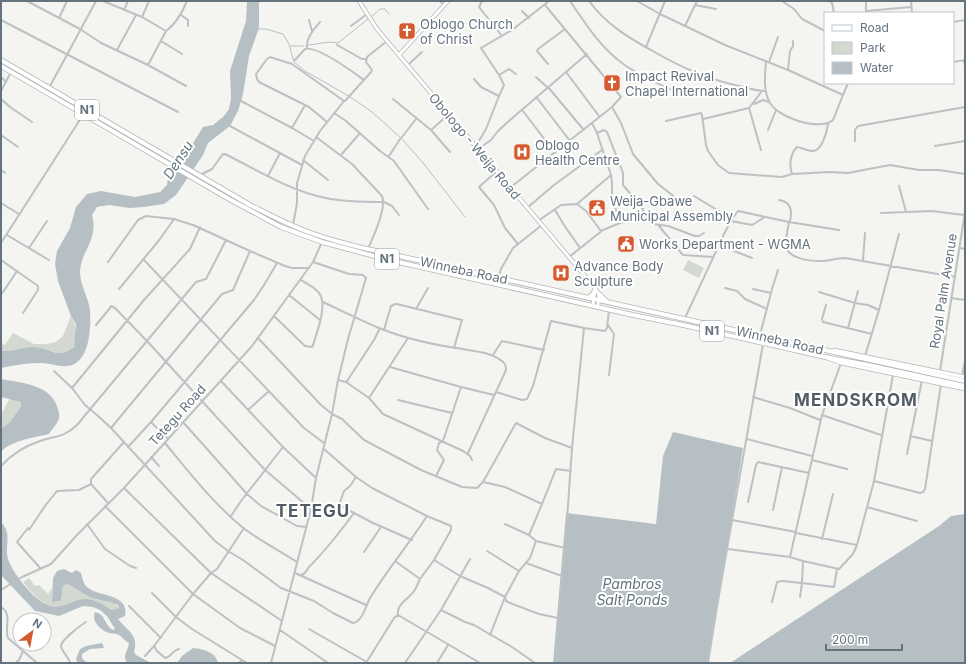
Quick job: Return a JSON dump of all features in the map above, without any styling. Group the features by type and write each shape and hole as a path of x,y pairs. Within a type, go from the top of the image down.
{"highway":[{"name":"Winneba Road","path":"1,60 250,205 293,226 325,237 368,249 965,381"},
{"name":"Winneba Road","path":"1,66 248,210 281,227 322,242 382,258 595,306 825,357 965,386"},
{"path":"509,286 510,280"},
{"path":"588,298 593,294 595,289"},
{"path":"599,294 602,299 608,303"},
{"path":"729,329 728,332 730,335"}],"street":[{"path":"27,1 33,2 98,41 148,65 186,86"},
{"path":"58,18 67,1"},
{"path":"49,88 96,1"},
{"path":"103,1 142,17 166,31"},
{"path":"124,10 128,1"},
{"path":"142,17 149,1"},
{"path":"148,65 166,31 171,28 181,15 187,1"},
{"name":"Obologo - Weija Road","path":"359,1 399,56 511,187 599,294"},
{"path":"440,1 445,6"},
{"path":"399,56 448,1"},
{"path":"482,1 479,7 502,36"},
{"path":"477,147 504,85 500,75 482,48 529,18 549,1"},
{"path":"570,1 588,27 605,47 622,63 653,81 682,95"},
{"path":"589,1 618,31 694,73 732,85 765,91"},
{"path":"637,1 660,14 725,45 788,70 843,95"},
{"path":"646,47 665,1"},
{"path":"685,26 697,1"},
{"path":"782,1 794,9 802,19 824,31"},
{"path":"866,1 866,12 912,7"},
{"path":"911,1 912,12"},
{"path":"831,2 834,12"},
{"path":"511,187 612,107 621,97 545,5"},
{"path":"694,5 716,9"},
{"path":"522,11 529,18"},
{"path":"351,26 367,14"},
{"path":"117,50 136,15"},
{"path":"181,15 188,20 188,26"},
{"path":"1,20 178,112"},
{"path":"310,20 312,33"},
{"path":"954,22 965,20"},
{"path":"295,60 307,48 307,41 320,22"},
{"path":"548,64 537,51 564,28"},
{"path":"778,37 767,62 765,91 769,102 776,110 806,123 818,125 828,124 833,120 848,84"},
{"path":"161,41 182,54"},
{"path":"366,59 387,41"},
{"path":"788,70 790,51 793,46 793,41"},
{"path":"337,45 362,59 366,59"},
{"path":"307,48 328,55 364,80"},
{"path":"408,65 422,52"},
{"path":"477,147 491,140 498,131 587,54"},
{"path":"327,122 312,109 257,79 256,74 267,59 270,57 292,64 344,102"},
{"path":"293,226 297,203 298,176 303,160 316,137 327,122 372,70 366,59"},
{"path":"954,62 964,60 965,66"},
{"path":"500,75 509,69 516,74"},
{"path":"1,91 11,72"},
{"path":"566,72 599,116"},
{"path":"1,77 6,82"},
{"path":"536,77 548,87 583,130"},
{"path":"474,79 481,87 499,96"},
{"path":"703,119 749,108 762,91"},
{"path":"537,98 570,141"},
{"path":"1,99 32,122"},
{"path":"393,99 431,130 450,152"},
{"path":"753,104 763,100 769,102"},
{"path":"241,101 314,141"},
{"path":"292,128 304,105"},
{"path":"612,107 621,123 633,154 658,184 676,198"},
{"path":"855,141 855,130 858,126 965,107"},
{"path":"749,108 760,150"},
{"path":"523,110 555,153"},
{"path":"768,130 776,110"},
{"path":"334,113 346,121 380,151 389,156 428,209"},
{"path":"666,121 698,113 702,115 708,151 718,165 729,173 782,177 792,174 848,173 890,165 919,170 939,170 965,174"},
{"path":"431,130 449,114"},
{"path":"1,243 2,239 7,234 83,115"},
{"path":"389,156 400,138 416,118"},
{"path":"592,122 611,175 612,196 620,223"},
{"path":"792,174 789,164 794,149 797,147 813,151 818,149 823,141 828,124"},
{"path":"230,126 302,165"},
{"path":"597,133 604,130 607,132 623,173 624,186 643,210 643,216 651,223 659,226 668,226 695,236 699,236 704,233"},
{"path":"341,155 360,133"},
{"path":"1,135 18,147"},
{"path":"316,137 349,160 382,196 384,202 368,249"},
{"path":"935,146 965,141"},
{"path":"528,208 554,185 602,150"},
{"path":"268,176 280,153"},
{"path":"202,174 212,168 222,154 225,154 297,189 326,198 384,202 392,206 399,215"},
{"path":"303,160 328,180"},
{"path":"1,170 5,173"},
{"path":"497,171 479,187 494,205 505,228 518,244"},
{"path":"538,221 561,205 576,204 611,175"},
{"path":"899,186 906,212"},
{"path":"694,196 731,220 752,226 766,216"},
{"path":"779,200 790,204 790,222 785,245 788,251 795,257 819,261 838,258 863,261 955,277"},
{"path":"1,203 19,214"},
{"path":"576,204 586,211 601,231"},
{"path":"555,210 564,226 580,248"},
{"path":"685,320 713,257 731,220 738,211 839,230"},
{"path":"881,213 932,211 965,214"},
{"name":"Royal Palm Avenue","path":"939,372 965,214"},
{"path":"108,262 132,227 141,218 146,216 174,219 200,228 264,256 276,263 292,268 309,268"},
{"path":"569,257 601,231 643,216"},
{"path":"119,289 167,230 174,219"},
{"path":"29,248 47,221"},
{"path":"498,278 501,269 512,250 542,226"},
{"path":"659,226 683,255 713,257"},
{"path":"72,388 144,300 190,249 200,228"},
{"path":"863,261 865,233"},
{"path":"7,234 49,260"},
{"path":"865,356 900,234"},
{"path":"1,466 10,456 39,441 69,433 196,282 206,279 226,240"},
{"name":"Tetegu Road","path":"1,590 22,577 53,562 87,524 124,488 258,338 313,262 322,242"},
{"path":"719,245 752,258"},
{"path":"960,248 965,249"},
{"path":"110,428 222,294 233,290 250,251"},
{"path":"142,259 306,430 324,443"},
{"path":"1,260 38,286 38,290 23,313"},
{"path":"271,663 311,509 316,478 332,414 338,380 354,317 366,278 365,276 349,274 313,262"},
{"path":"128,447 254,300 276,263"},
{"path":"760,336 778,270"},
{"path":"1,295 17,271"},
{"path":"301,280 319,292 324,302 384,330 408,338 454,348 480,351 493,355 503,361 506,366 506,370 468,453"},
{"path":"416,309 428,288"},
{"path":"725,288 737,290 745,299 767,309"},
{"path":"595,289 595,306"},
{"path":"753,290 771,293"},
{"path":"848,328 858,291"},
{"path":"819,292 855,303 871,305 879,310"},
{"path":"596,300 599,294"},
{"path":"289,295 320,320"},
{"path":"951,298 965,300"},
{"path":"274,316 305,346 309,348 313,345 324,302"},
{"path":"384,330 393,305 397,304 462,320 454,348"},
{"path":"826,305 822,321 872,334"},
{"path":"96,325 111,306 115,308 166,361 265,470 311,509 323,511 331,506 339,505 381,527 412,540"},
{"path":"496,392 522,400 527,399 533,386 551,321 584,328 605,330 608,325 609,309"},
{"path":"608,325 614,334 609,376"},
{"path":"346,382 374,340 380,328"},
{"path":"555,663 572,448 584,328"},
{"path":"258,338 304,388 332,414 342,419 364,440 418,469 462,487 478,488 483,482 516,423 545,438 572,448"},
{"path":"368,398 408,338"},
{"path":"493,355 502,341 544,350"},
{"path":"707,663 763,343"},
{"path":"825,351 836,350 963,377 965,361"},
{"path":"825,357 841,363 893,375 965,389"},
{"path":"790,557 820,420 841,363"},
{"path":"390,367 461,388 494,395"},
{"path":"54,371 72,388 84,405 124,442 207,533 228,551 243,560 281,588 314,601 353,623 356,623 360,619 366,605 427,516"},
{"path":"727,549 790,557 837,569 840,568 853,554 857,545 874,481 893,375"},
{"path":"338,380 346,382 368,398 383,414 468,453 472,460"},
{"path":"907,454 922,380"},
{"path":"221,381 283,448 316,478"},
{"path":"874,481 920,492 924,491 941,384"},
{"path":"436,476 444,460 437,450 439,443 443,441 461,388"},
{"path":"248,410 269,391"},
{"path":"753,397 790,408 820,420"},
{"path":"398,400 452,413"},
{"path":"822,415 881,436"},
{"path":"151,422 168,439"},
{"path":"183,422 247,494 261,506 297,526 306,527"},
{"path":"910,436 932,441"},
{"path":"747,439 812,456"},
{"path":"108,503 91,484 92,475 124,442"},
{"path":"165,443 193,477 231,517 244,528 297,562"},
{"path":"231,517 241,501 283,448"},
{"path":"308,629 365,661 366,663 394,618 398,615 400,606 414,591 420,579 434,560 452,528 449,525 427,516 381,493 356,477 323,449"},
{"path":"152,457 159,466"},
{"path":"812,460 847,469"},
{"path":"748,502 756,465 758,462 809,474"},
{"path":"773,510 782,467"},
{"path":"529,535 556,469 571,471"},
{"path":"339,505 344,491 350,486 356,477"},
{"path":"483,482 505,487 542,504"},
{"path":"41,569 17,544 18,540 57,491 79,490 91,484"},
{"path":"124,488 211,573 282,621"},
{"path":"822,539 833,494"},
{"path":"105,506 193,594 240,628 275,646"},
{"path":"867,507 918,521"},
{"path":"301,576 324,552 354,513"},
{"path":"732,520 857,545"},
{"path":"87,524 105,549 130,566 136,568"},
{"path":"505,524 529,535 536,541 565,548"},
{"path":"364,552 381,527"},
{"path":"145,656 161,638 193,594 211,573 217,569 244,528"},
{"path":"490,635 505,597 519,571 526,564 536,541"},
{"path":"487,551 519,571"},
{"path":"405,663 441,610 470,559"},
{"path":"434,560 460,576 505,597 506,601 510,603 539,614 558,618"},
{"path":"395,561 420,579"},
{"path":"800,597 803,561"},
{"path":"526,564 562,576"},
{"path":"772,602 777,582 802,583 833,587 835,586 837,569"},
{"path":"295,573 366,605"},
{"path":"152,593 176,617 202,636 247,663"},
{"path":"129,606 161,638"},
{"path":"1,607 6,612 8,618 7,636 12,642"},
{"path":"441,610 474,625 512,647 535,663"},
{"path":"398,615 480,663"},
{"path":"70,663 69,659 61,648 61,644 69,635 86,622"},
{"path":"280,630 328,663"},
{"path":"437,663 448,645"},
{"path":"154,646 165,658 168,657 174,650 179,648"},
{"path":"15,663 19,660 23,652"},
{"path":"24,652 37,663"},
{"path":"239,663 242,660"}],"green space":[{"path":"688,260 704,268 699,278 683,270"},
{"path":"71,316 75,325 76,333 73,347 69,352 59,353 35,347 1,351 1,343 5,345 13,333 34,344 56,342 63,336"},
{"path":"10,398 21,402 22,407 10,422 1,429 1,415"},
{"path":"29,578 35,586 39,585 48,594 52,588 52,602 61,601 63,586 67,584 96,599 112,602 119,608 111,610 96,601 89,599 83,599 66,606 52,606 36,597 23,582"}],"water":[{"path":"247,1 259,1 259,28 249,56 243,94 238,111 230,126 208,143 203,155 176,195 164,204 130,208 109,205 97,207 92,215 93,232 83,258 80,273 90,311 88,344 81,359 68,366 36,363 1,368 1,351 35,347 63,353 74,347 76,324 71,316 58,281 55,264 57,251 70,228 76,207 87,194 101,191 135,197 160,192 167,185 169,177 175,172 203,127 213,125 224,116 229,109 231,99 230,71 246,21"},
{"path":"1,379 34,386 48,393 57,406 59,418 49,434 9,445 1,453 1,429 10,422 21,407 21,402 1,397"},
{"name":"Pambros Salt Ponds","path":"673,432 743,448 709,663 553,663 566,513 656,524 663,456"},
{"path":"965,514 965,663 730,663 939,526 951,516"},
{"path":"1,522 7,531 7,554 14,572 37,598 48,605 53,606 63,605 81,599 89,599 102,604 111,610 119,608 115,603 90,597 67,584 63,586 61,601 52,602 53,578 57,571 64,569 72,573 76,570 81,573 87,587 98,593 118,599 123,603 125,616 118,619 134,637 134,652 136,655 151,663 127,663 125,655 129,643 119,635 106,632 97,625 94,619 95,612 99,613 103,617 110,628 113,630 115,629 107,616 100,610 93,607 83,606 59,616 52,615 52,612 35,611 1,575"},
{"path":"102,643 104,648 90,649 82,654 82,658 87,663 78,663 76,659 80,649 86,646"},
{"path":"193,648 205,650 212,654 217,659 218,663 177,663 182,656"}],"waterway":[{"path":"371,17 380,9 385,9 389,14"},
{"path":"309,45 330,42 338,43 368,19"},
{"path":"257,29 266,29 283,34 289,44 294,62 305,71 352,98 372,112 401,138 424,164 465,217"},
{"path":"291,46 304,46"}],"place":[{"name":"Oblogo Church of Christ","path":"407,31"},
{"name":"Impact Revival Chapel International","path":"612,83"},
{"name":"Oblogo Health Centre","path":"522,152"},
{"name":"Weija-Gbawe Municipal Assembly","path":"597,208"},
{"name":"Works Department - WGMA","path":"626,244"},
{"name":"Advance Body Sculpture","path":"561,273"}],"district":[{"name":"MENDSKROM","path":"856,400"},
{"name":"TETEGU","path":"313,511"}],"water label":[{"name":"Densu","path":"178,160"}]}
